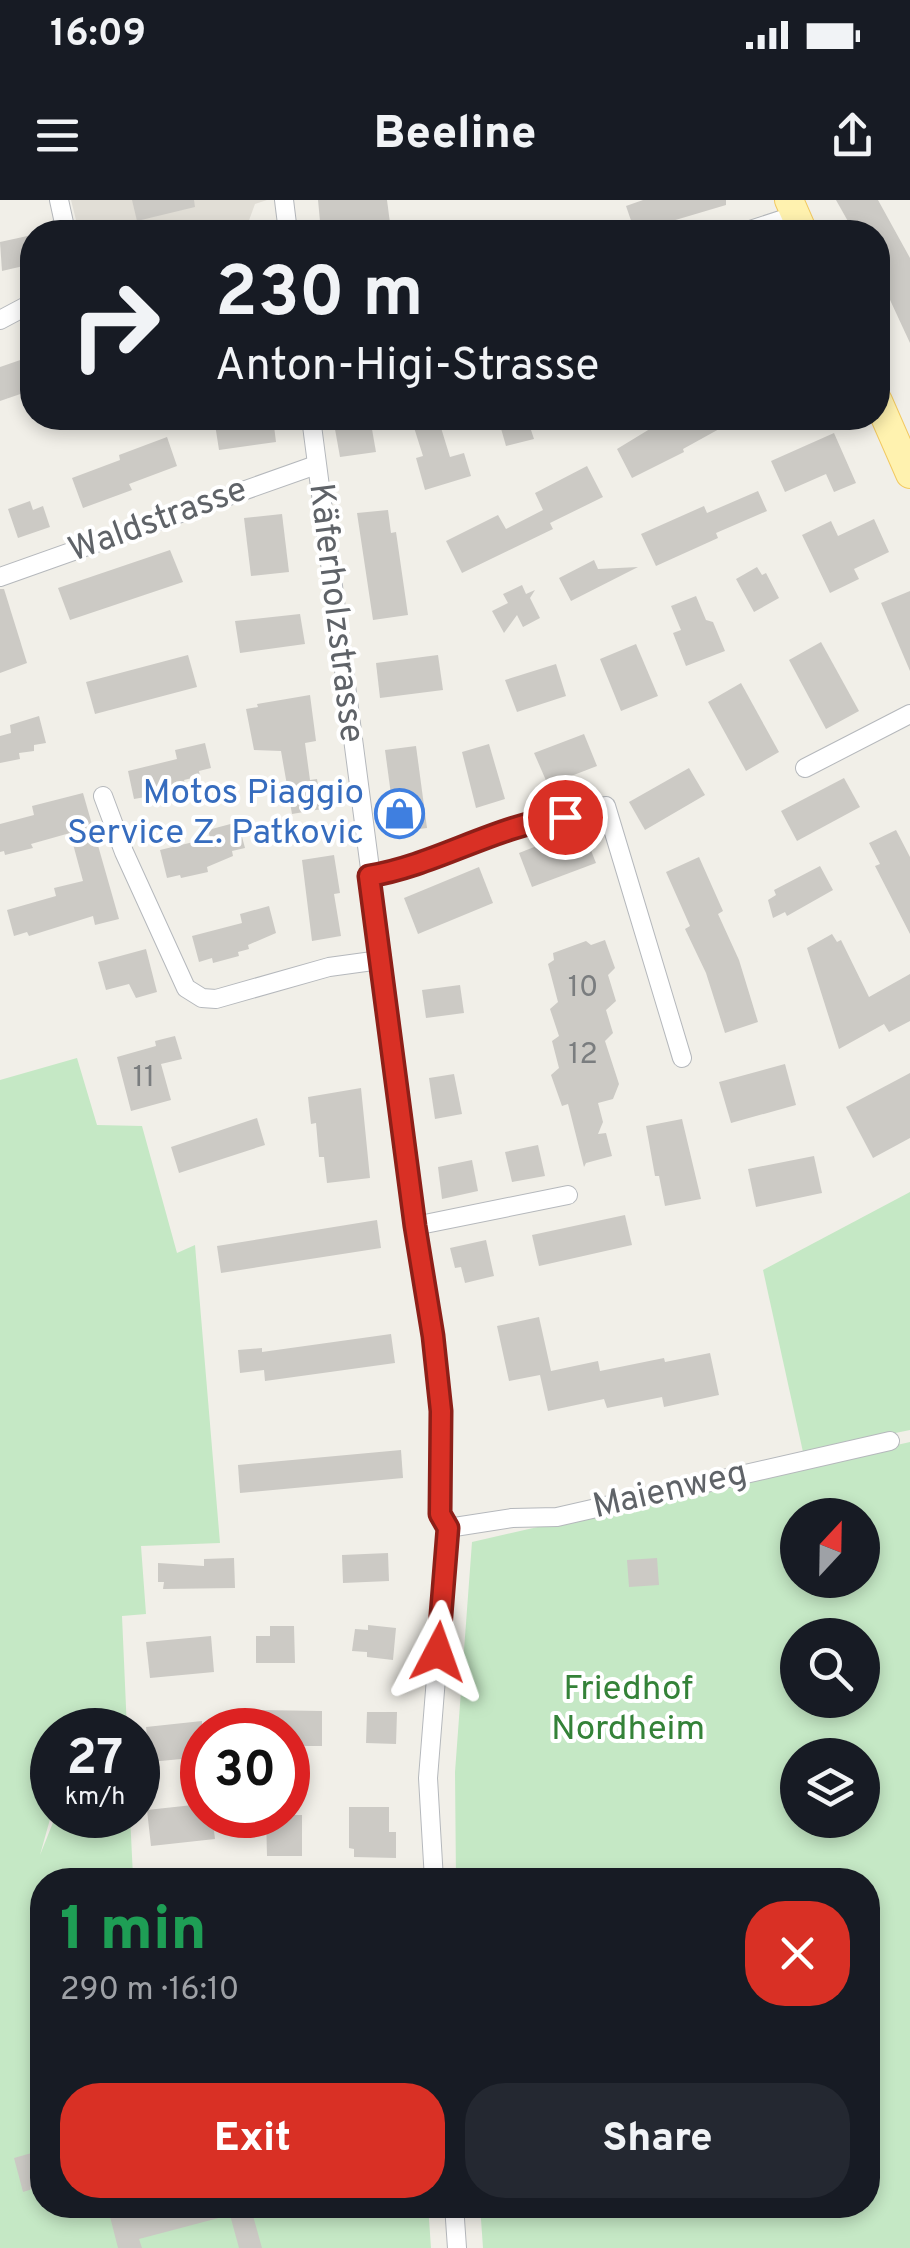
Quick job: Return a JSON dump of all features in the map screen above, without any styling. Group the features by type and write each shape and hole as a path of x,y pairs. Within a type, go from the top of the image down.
{"main road":[{"path":"890,428 910,474"}],"street":[{"name":"Käferholzstrasse","path":"312,430 441,1411 440,1514 448,1528 428,1778 433,1868"},
{"name":"Waldstrasse","path":"0,576 316,465"},
{"path":"806,768 910,714"},
{"path":"103,796 186,988 202,998 216,1000 329,967 380,960"},
{"path":"369,876 404,870 538,820 606,806 682,1058"},
{"path":"415,1226 568,1195"},
{"name":"Maienweg","path":"448,1528 512,1518 558,1516 890,1442"},
{"path":"455,2218 456,2248"}],"shaded area":[{"path":"71,200 267,200 255,204 249,220 76,220"}],"green space":[{"path":"77,1058 97,1125 142,1126 177,1253 195,1245 220,1543 141,1546 146,1614 122,1616 126,1708 30,1708 30,1838 45,1838 40,1855 47,1838 131,1838 133,1868 30,1868 30,2218 429,2218 431,2248 0,2248 0,1080"},
{"path":"910,1192 910,1430 803,1452 763,1270"},
{"name":"Friedhof Nordheim","path":"910,1442 910,2248 483,2248 481,2218 880,2218 880,1868 456,1868 455,1772 472,1542"}],"building":[{"path":"132,200 194,200 195,207 137,220"},
{"path":"318,200 387,200 390,220 320,220"},
{"path":"643,200 726,200 726,205 675,220 631,220 626,206"},
{"path":"836,200 878,200 889,220 847,220"},
{"path":"890,222 910,258 910,343 890,300"},
{"path":"20,238 20,267 2,271 0,242"},
{"path":"20,360 20,394 0,401 0,367"},
{"path":"216,430 274,430 276,442 219,450"},
{"path":"335,430 372,430 376,452 340,457"},
{"path":"415,430 442,430 450,457 464,453 471,476 425,490 416,458 423,456"},
{"path":"501,430 531,430 534,439 506,446"},
{"path":"648,430 717,430 632,478 617,449"},
{"path":"834,433 856,483 834,492 826,474 785,492 771,461"},
{"path":"167,437 177,466 129,484 132,490 83,508 72,478"},
{"path":"587,466 603,497 550,523 553,529 462,573 446,541 498,515 506,529 543,510 535,493"},
{"path":"758,491 767,511 656,566 641,534 704,506 707,513"},
{"path":"30,501 33,510 43,506 50,527 18,538 8,509"},
{"path":"388,510 391,533 396,532 408,615 373,620 357,513"},
{"path":"282,514 289,572 251,576 244,518"},
{"path":"874,519 889,552 854,569 859,579 830,593 802,535 831,521 838,536"},
{"path":"170,550 183,582 70,620 58,588"},
{"path":"594,560 598,569 638,567 571,601 559,578"},
{"path":"757,567 762,575 766,573 779,598 754,612 736,579"},
{"path":"522,585 526,594 535,590 530,598 540,618 523,627 517,615 504,633 492,611 508,603 503,594"},
{"path":"0,589 4,589 27,663 0,673"},
{"path":"910,591 910,671 881,603"},
{"path":"696,596 725,651 686,666 673,633 681,630 671,606"},
{"path":"300,614 305,644 240,653 235,621"},
{"path":"821,642 859,711 826,729 789,660"},
{"path":"636,644 658,696 621,711 600,659"},
{"path":"188,655 197,687 95,714 86,682"},
{"path":"438,655 443,690 380,698 376,663"},
{"path":"556,664 566,696 517,712 505,680"},
{"path":"741,683 779,752 746,771 708,702"},
{"path":"310,695 316,741 305,743 310,780 317,779 322,809 292,814 281,751 254,750 246,709"},
{"path":"39,716 46,743 34,745 34,751 19,753 20,759 0,763 0,736 11,733 10,725"},
{"path":"584,734 597,766 548,785 534,753"},
{"path":"205,743 211,768 173,787 174,792 134,799 128,771 177,759 175,750"},
{"path":"489,744 505,799 476,808 462,752"},
{"path":"416,746 427,828 396,832 385,750"},
{"path":"689,768 705,795 645,830 629,802"},
{"path":"844,778 860,807 797,841 781,811"},
{"path":"83,793 119,919 95,925 93,916 29,936 27,932 14,936 7,910 56,896 54,888 83,881 70,833 5,855 0,852 0,824 34,815 32,806"},
{"path":"238,822 245,848 232,851 233,856 207,867 208,872 167,878 160,850 210,838 208,830"},
{"path":"582,828 596,863 532,887 519,853"},
{"path":"896,830 910,857 910,934 875,866 880,864 869,843"},
{"path":"334,855 340,893 334,894 341,936 312,941 302,860"},
{"path":"699,857 723,911 718,914 739,960 758,1022 725,1033 706,973 685,929 690,926 666,872"},
{"path":"820,866 833,890 787,916 785,912 773,918 768,900 776,895 774,890"},
{"path":"479,867 493,903 418,934 404,898"},
{"path":"269,906 276,933 248,945 249,949 238,952 239,956 213,963 212,958 199,962 192,936 242,923 240,914"},
{"path":"832,934 837,942 841,940 869,997 910,974 910,1021 889,1032 884,1024 839,1049 807,948"},
{"path":"605,940 615,968 608,975 616,1001 606,1010 613,1033 605,1041 619,1084 613,1099 598,1103 603,1122 598,1134 606,1133 612,1156 584,1167 568,1104 562,1106 551,1075 559,1068 552,1041 559,1036 550,1009 558,1002 548,964 554,960 553,953 586,941 591,945"},
{"path":"146,949 157,992 136,998 129,984 106,990 98,962"},
{"path":"460,985 464,1013 426,1018 422,990"},
{"path":"175,1036 182,1059 161,1064 171,1100 131,1111 117,1057"},
{"path":"785,1064 796,1105 731,1123 719,1082"},
{"path":"910,1073 910,1138 873,1158 846,1107"},
{"path":"454,1074 462,1114 435,1119 429,1078"},
{"path":"361,1088 370,1178 327,1183 308,1097"},
{"path":"257,1118 265,1145 179,1173 171,1147"},
{"path":"682,1119 701,1199 665,1206 646,1126"},
{"path":"538,1145 545,1176 512,1182 505,1152"},
{"path":"814,1156 822,1193 756,1207 748,1169"},
{"path":"472,1160 478,1191 442,1199 438,1167"},
{"path":"625,1215 632,1245 539,1266 532,1235"},
{"path":"377,1220 381,1248 221,1273 217,1246"},
{"path":"486,1240 494,1276 465,1283 461,1267 455,1268 450,1248"},
{"path":"539,1317 551,1371 598,1361 600,1371 710,1353 719,1395 664,1407 662,1397 607,1408 604,1399 548,1411 540,1375 509,1381 497,1326"},
{"path":"391,1334 395,1363 265,1381 264,1370 240,1373 238,1350 262,1348 262,1352"},
{"path":"401,1450 403,1478 240,1493 238,1465"},
{"path":"388,1553 389,1581 343,1583 342,1555"},
{"path":"234,1558 235,1588 163,1589 164,1582 158,1582 158,1563 204,1566 204,1559"},
{"path":"657,1558 659,1585 629,1587 627,1560"},
{"path":"368,1625 396,1628 393,1660 352,1651 355,1629 368,1630"},
{"path":"270,1626 294,1626 295,1663 256,1663 256,1636 270,1636"},
{"path":"211,1636 214,1672 150,1678 146,1642"},
{"path":"310,1711 322,1711 322,1746 310,1746"},
{"path":"367,1712 397,1712 396,1744 366,1743"},
{"path":"180,1723 180,1759 160,1761 160,1726"},
{"path":"180,1806 180,1838 215,1839 151,1846 150,1838 160,1838 160,1809"},
{"path":"349,1807 389,1807 389,1832 396,1832 396,1858 354,1857 354,1849 349,1848"},
{"path":"267,1838 302,1838 302,1856 267,1856"},
{"path":"30,2153 30,2190 23,2192 14,2158"},
{"path":"110,2218 219,2218 139,2239 142,2248 118,2248"},
{"path":"231,2218 254,2218 262,2248 239,2248"}],"place":[{"name":"Motos Piaggio Service Z. Patkovic","path":"399,814"}],"route":[{"path":"438,1652 448,1528 440,1514 441,1411 369,876 404,870 538,820 565,817"}]}
